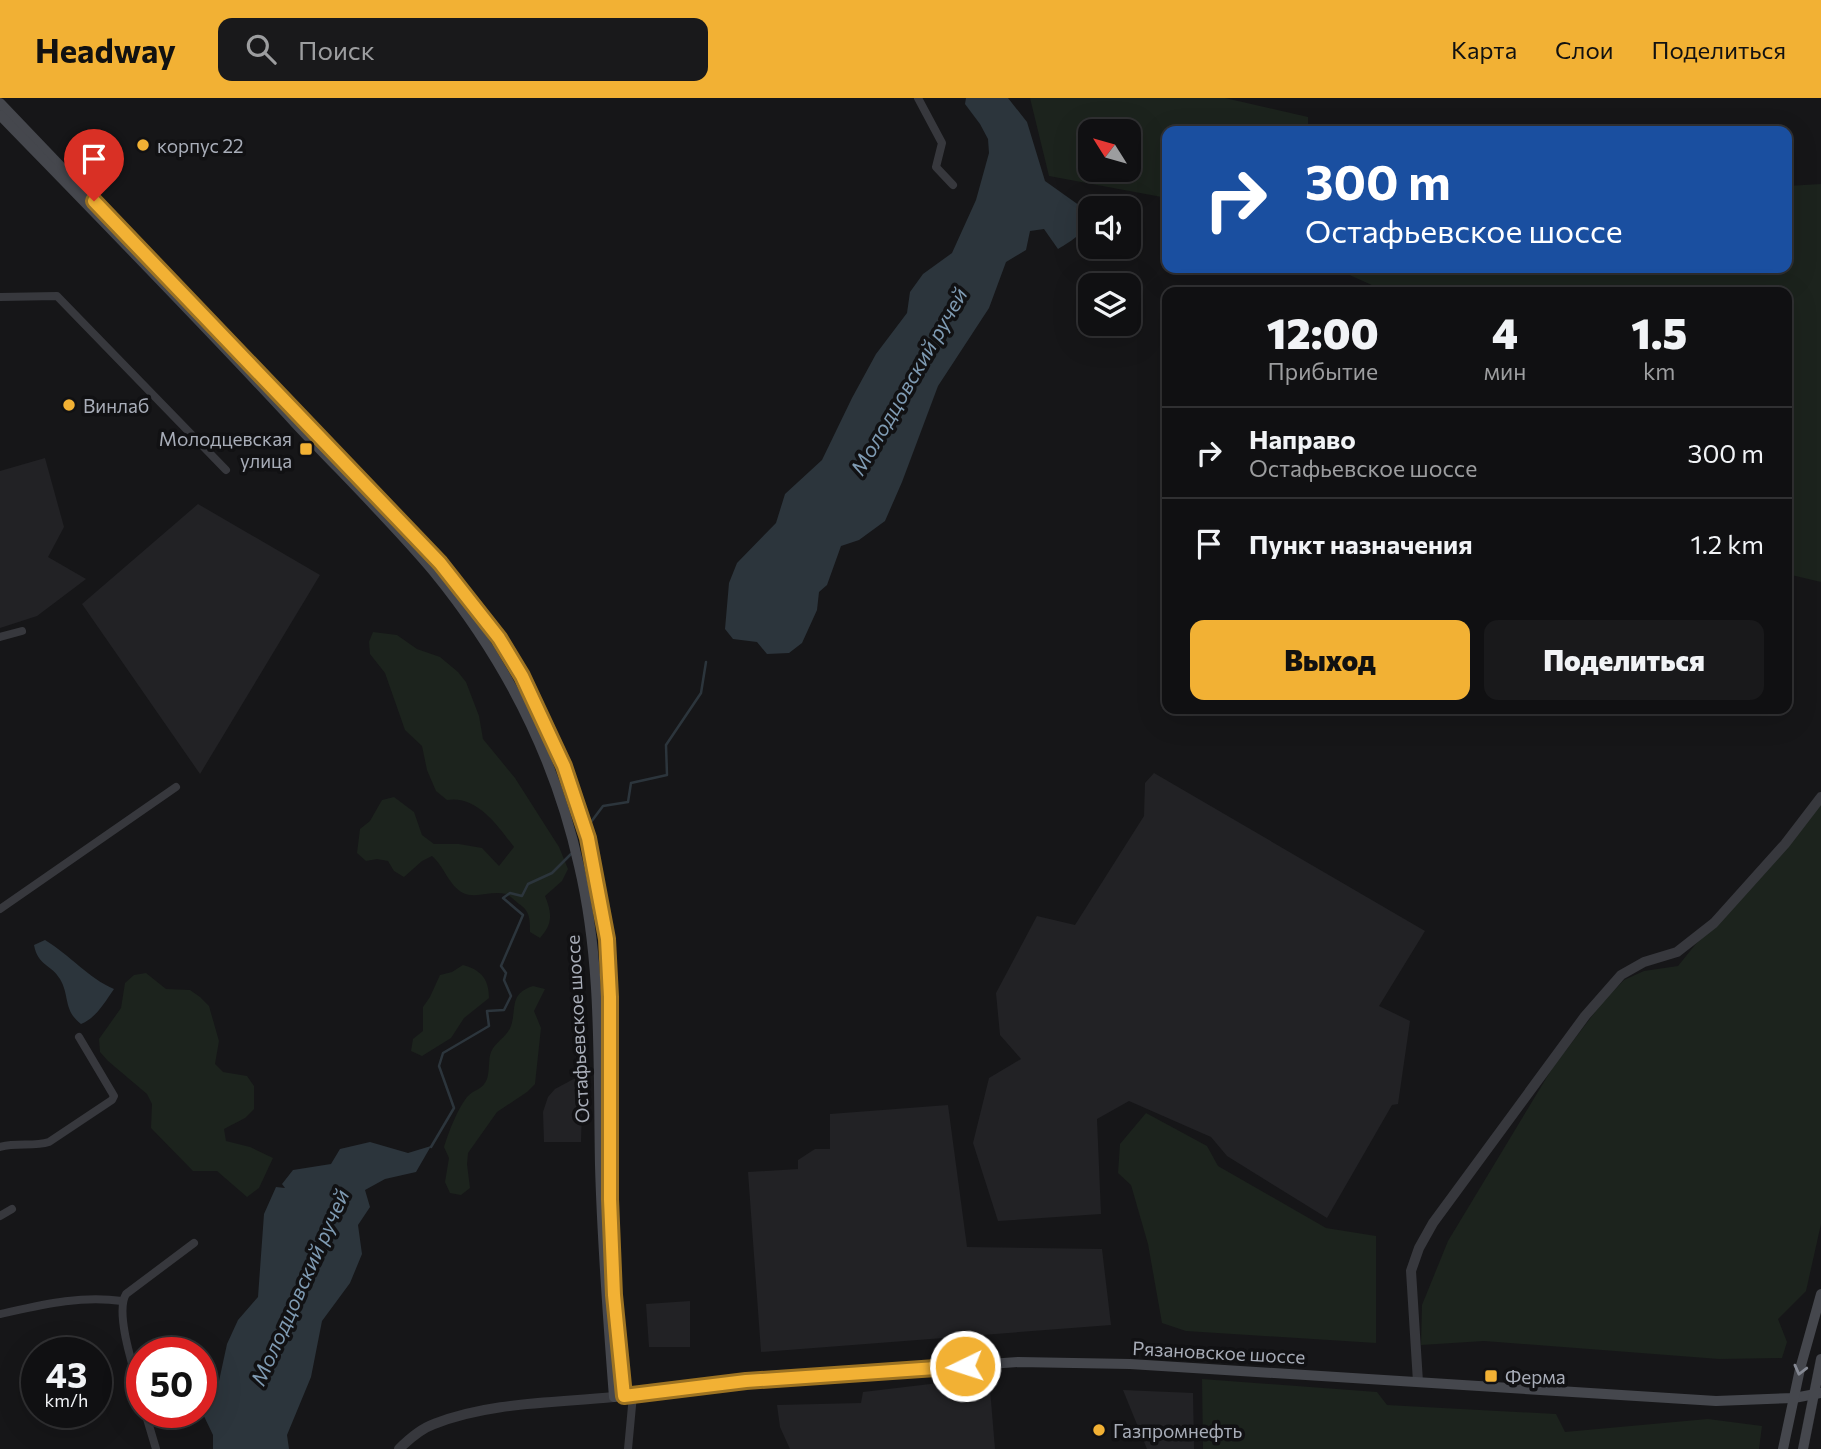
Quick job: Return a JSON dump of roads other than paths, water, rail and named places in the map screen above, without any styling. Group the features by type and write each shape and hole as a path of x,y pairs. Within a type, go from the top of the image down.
{"main road":[{"name":"Остафьевское шоссе","path":"0,103 440,563 499,638 528,687 564,766 588,838 607,939 610,997 610,1199 614,1295 624,1396"},
{"name":"Остафьевское шоссе","path":"0,115 274,400 434,572 489,647 515,691 552,773 579,865 592,940 597,996 603,1231 624,1396"},
{"path":"1783,1449 1821,1294"},
{"path":"1803,1449 1817,1394 1821,1359"},
{"name":"Рязановское шоссе","path":"624,1396 746,1381 1018,1362 1130,1364 1716,1401 1794,1398 1817,1394"}],"street":[{"path":"918,98 942,143 936,167 953,186"},
{"path":"0,297 57,296 226,470"},
{"path":"0,637 22,632"},
{"path":"0,909 176,787"},
{"path":"1418,1382 1412,1271 1419,1248 1433,1223 1585,1016 1621,975 1644,962 1677,952 1714,923 1785,844 1821,797"},
{"path":"0,1147 11,1143 39,1145 49,1142 112,1100 114,1096 79,1037"},
{"path":"0,1216 12,1209"},
{"path":"127,1337 122,1301 141,1282 194,1243"},
{"path":"0,1314 67,1300 102,1298 122,1301"},
{"path":"399,1449 422,1430 451,1419 499,1408 624,1396 628,1449"},
{"path":"150,1428 156,1449"}],"water":[{"path":"966,98 1008,98 1027,122 1045,181 1078,204 1078,236 1058,249 1044,229 1030,231 1026,250 1006,262 989,308 938,386 885,521 859,540 841,546 827,585 819,592 817,610 802,643 789,653 767,654 757,642 733,639 725,629 729,583 737,563 776,523 785,494 822,460 876,354 907,313 910,292 923,274 952,253 976,200 989,153 988,139 965,104"},
{"path":"45,940 96,979 114,989 96,1014 81,1024 69,1008 60,979 38,957 34,945"},
{"path":"370,1142 408,1153 431,1146 416,1172 385,1179 365,1190 370,1207 358,1225 362,1254 350,1283 322,1321 311,1377 287,1435 289,1449 213,1449 213,1435 210,1428 217,1428 217,1384 227,1344 238,1320 258,1297 264,1214 276,1187 285,1188 282,1184 293,1170 331,1164 340,1149"}],"waterway":[{"name":"Молодцовский ручей","path":"588,826 603,806 628,802 631,783 667,775 666,745 701,693 706,662"},
{"name":"Молодцовский ручей","path":"431,1147 454,1108 439,1066 443,1053 489,1026 487,1011 504,1010 511,996 504,980 506,973 501,966 523,915 503,898 510,893 522,896 528,884 552,873 574,853"}],"place":[{"name":"корпус 22","path":"143,145"},
{"name":"Винлаб","path":"69,405"},
{"name":"Молодцевская улица","path":"306,449"},
{"name":"Ферма","path":"1491,1376"},
{"name":"Газпромнефть","path":"1099,1430"}]}
